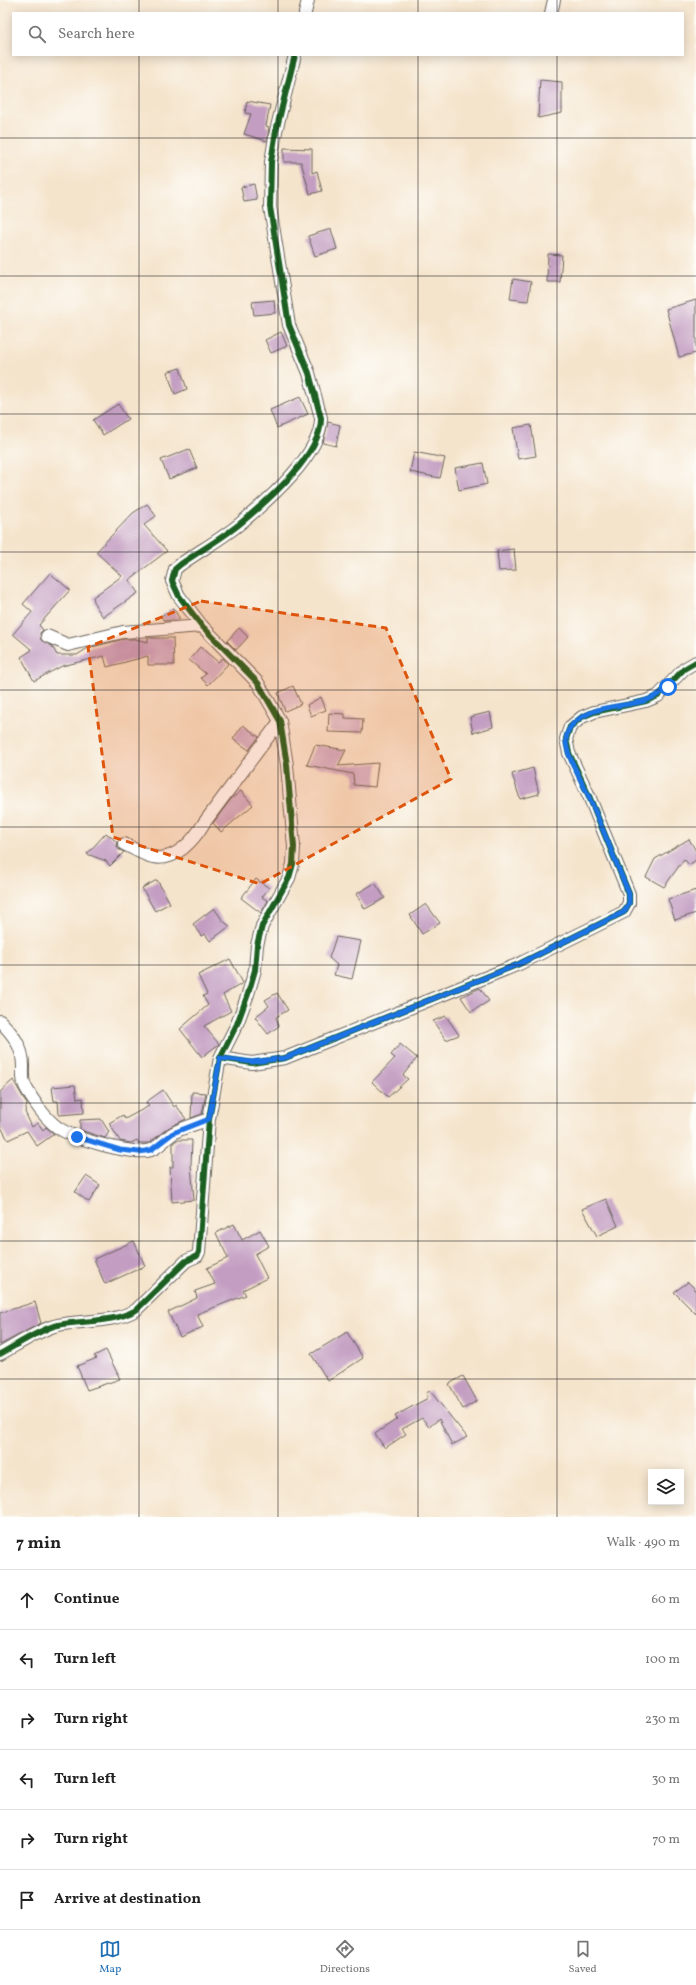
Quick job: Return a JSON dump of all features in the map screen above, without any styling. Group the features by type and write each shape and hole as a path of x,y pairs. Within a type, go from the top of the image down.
{"street":[{"path":"306,12 308,0"},
{"path":"551,12 554,0"},
{"path":"0,1354 56,1325 118,1318 128,1314 136,1310 186,1261 197,1256 200,1248 209,1119 220,1058 237,1024 248,994 255,970 257,945 262,926 289,878 293,864 292,812 280,721 258,683 202,626 179,596 172,581 175,569 241,523 283,483 311,450 322,424 322,418 309,373 289,325 270,207 271,162 276,131 295,56"},
{"path":"47,636 68,645 123,632 202,626"},
{"path":"220,1058 252,1062 285,1058 519,964 624,912 629,903 629,894 589,796 568,753 566,739 570,726 582,717 594,712 646,702 658,696 684,669 696,662"},
{"path":"124,844 153,857 167,856 184,848 194,839 204,823 280,721"},
{"path":"0,1021 11,1033 20,1047 23,1065 22,1077 32,1096 58,1127 77,1137 120,1150 139,1152 151,1150 173,1133 209,1119"}],"highlighted area":[{"path":"201,601 386,628 451,779 260,884 113,837 88,647"}],"building":[{"path":"540,80 562,82 562,113 538,118"},
{"path":"247,101 270,105 266,126 269,127 267,141 244,134 251,114 245,113"},
{"path":"284,148 312,149 312,173 317,171 322,191 310,194 301,162 284,162"},
{"path":"254,184 257,200 244,202 241,187"},
{"path":"331,229 337,249 315,256 308,236"},
{"path":"548,254 562,255 560,282 547,282"},
{"path":"513,279 531,282 528,301 510,299"},
{"path":"274,300 275,313 254,315 252,302"},
{"path":"696,300 696,353 679,357 666,309"},
{"path":"281,332 287,346 271,353 265,340"},
{"path":"180,368 187,389 175,394 167,372"},
{"path":"300,397 308,414 277,428 270,410"},
{"path":"118,404 128,419 103,435 93,420"},
{"path":"328,422 340,425 336,446 323,443"},
{"path":"531,425 536,456 518,459 513,428"},
{"path":"189,449 197,468 169,479 161,460"},
{"path":"414,452 445,458 440,478 410,472"},
{"path":"483,463 487,484 459,490 455,468"},
{"path":"147,504 156,516 144,525 167,551 129,580 138,593 103,617 95,605 93,597 122,576 96,552 133,513"},
{"path":"514,549 516,570 499,571 497,551"},
{"path":"50,573 70,590 39,625 43,630 40,633 41,640 52,646 57,655 77,655 88,648 124,639 135,639 148,642 148,638 173,638 174,665 148,665 148,656 107,667 104,656 62,666 34,681 21,657 32,650 13,634 32,612 23,604"},
{"path":"173,608 180,619 164,621 161,616"},
{"path":"239,628 248,637 236,650 227,641"},
{"path":"200,647 218,662 223,658 228,664 208,685 201,678 206,674 189,660"},
{"path":"293,686 301,704 285,711 278,693"},
{"path":"321,697 326,710 311,716 307,705"},
{"path":"490,712 493,727 473,733 470,717"},
{"path":"329,713 345,714 345,718 363,719 362,733 328,732"},
{"path":"243,725 259,737 249,750 233,739"},
{"path":"315,745 346,750 338,766 378,763 375,787 354,785 353,774 307,765"},
{"path":"533,768 539,794 520,799 512,774"},
{"path":"241,791 253,805 221,832 213,823 231,799"},
{"path":"106,833 116,841 118,849 124,852 110,866 106,861 87,854"},
{"path":"689,839 696,851 696,860 689,865 684,859 664,887 646,877 655,859"},
{"path":"256,879 269,888 262,897 268,901 261,913 241,898"},
{"path":"157,880 170,903 155,911 142,888"},
{"path":"375,883 385,898 365,909 356,894"},
{"path":"696,890 696,913 675,920 668,899"},
{"path":"426,904 440,923 422,934 410,915"},
{"path":"214,908 223,921 230,926 210,941 205,934 201,936 193,924"},
{"path":"336,937 361,941 352,979 334,975 337,965 329,958"},
{"path":"230,959 243,983 223,995 231,1011 204,1026 219,1044 202,1057 180,1029 208,1005 203,996 207,994 198,975"},
{"path":"480,988 489,1001 471,1012 461,997"},
{"path":"277,993 288,1010 276,1017 279,1026 268,1034 255,1017 269,1006 265,1000"},
{"path":"446,1016 459,1035 446,1040 433,1021"},
{"path":"400,1044 417,1058 403,1075 408,1079 388,1097 372,1082 395,1058 391,1055"},
{"path":"13,1080 27,1104 25,1112 32,1127 38,1123 43,1130 46,1127 54,1134 37,1146 27,1131 8,1140 0,1125 0,1092"},
{"path":"75,1085 77,1099 83,1098 84,1113 59,1115 58,1101 54,1101 52,1087"},
{"path":"163,1090 174,1107 176,1105 186,1119 168,1128 149,1143 139,1143 137,1140 131,1143 120,1141 109,1123 123,1115 125,1119 149,1106 146,1102"},
{"path":"192,1092 206,1093 202,1114 191,1118"},
{"path":"101,1119 109,1132 105,1138 80,1130 80,1120"},
{"path":"177,1140 192,1140 191,1165 194,1200 172,1202 170,1167 173,1167 173,1143"},
{"path":"86,1176 100,1185 89,1202 75,1192"},
{"path":"606,1199 618,1226 597,1236 582,1209"},
{"path":"234,1224 242,1240 260,1230 269,1246 255,1254 267,1278 243,1290 246,1295 197,1314 203,1327 180,1337 168,1312 197,1298 195,1291 215,1284 207,1268 228,1258 216,1233"},
{"path":"134,1241 145,1266 105,1284 94,1259"},
{"path":"688,1282 696,1290 696,1314 674,1292"},
{"path":"35,1302 41,1323 0,1345 0,1313"},
{"path":"347,1332 363,1358 328,1381 311,1354"},
{"path":"106,1350 120,1379 87,1390 77,1366 97,1358 94,1356"},
{"path":"463,1376 477,1401 463,1409 449,1384"},
{"path":"430,1391 467,1437 452,1445 439,1419 429,1427 422,1418 402,1429 406,1434 385,1448 375,1434 397,1419 395,1416 428,1398 426,1393"}],"cycle path":[{"path":"0,1354 37,1333 58,1325 108,1319 136,1310 186,1261 197,1256 199,1252 209,1119 220,1058 237,1024 248,994 255,970 257,945 262,926 289,878 293,864 294,847 287,765 280,721 258,683 202,626 179,596 172,581 175,569 235,528 265,502 291,476 313,446 319,432 321,418 309,373 289,325 270,207 271,162 276,131 295,56"},
{"path":"220,1058 252,1063 285,1058 519,964 624,912 629,903 629,894 589,796 569,753 566,739 570,727 582,717 594,712 646,701 658,696 684,669 696,662"}],"route":[{"path":"77,1137 99,1142 120,1150 139,1152 151,1150 173,1133 209,1119 220,1058 252,1062 285,1058 519,964 624,912 629,903 629,894 589,796 568,753 566,739 570,726 582,717 594,712 646,702 658,696 668,687"}]}
